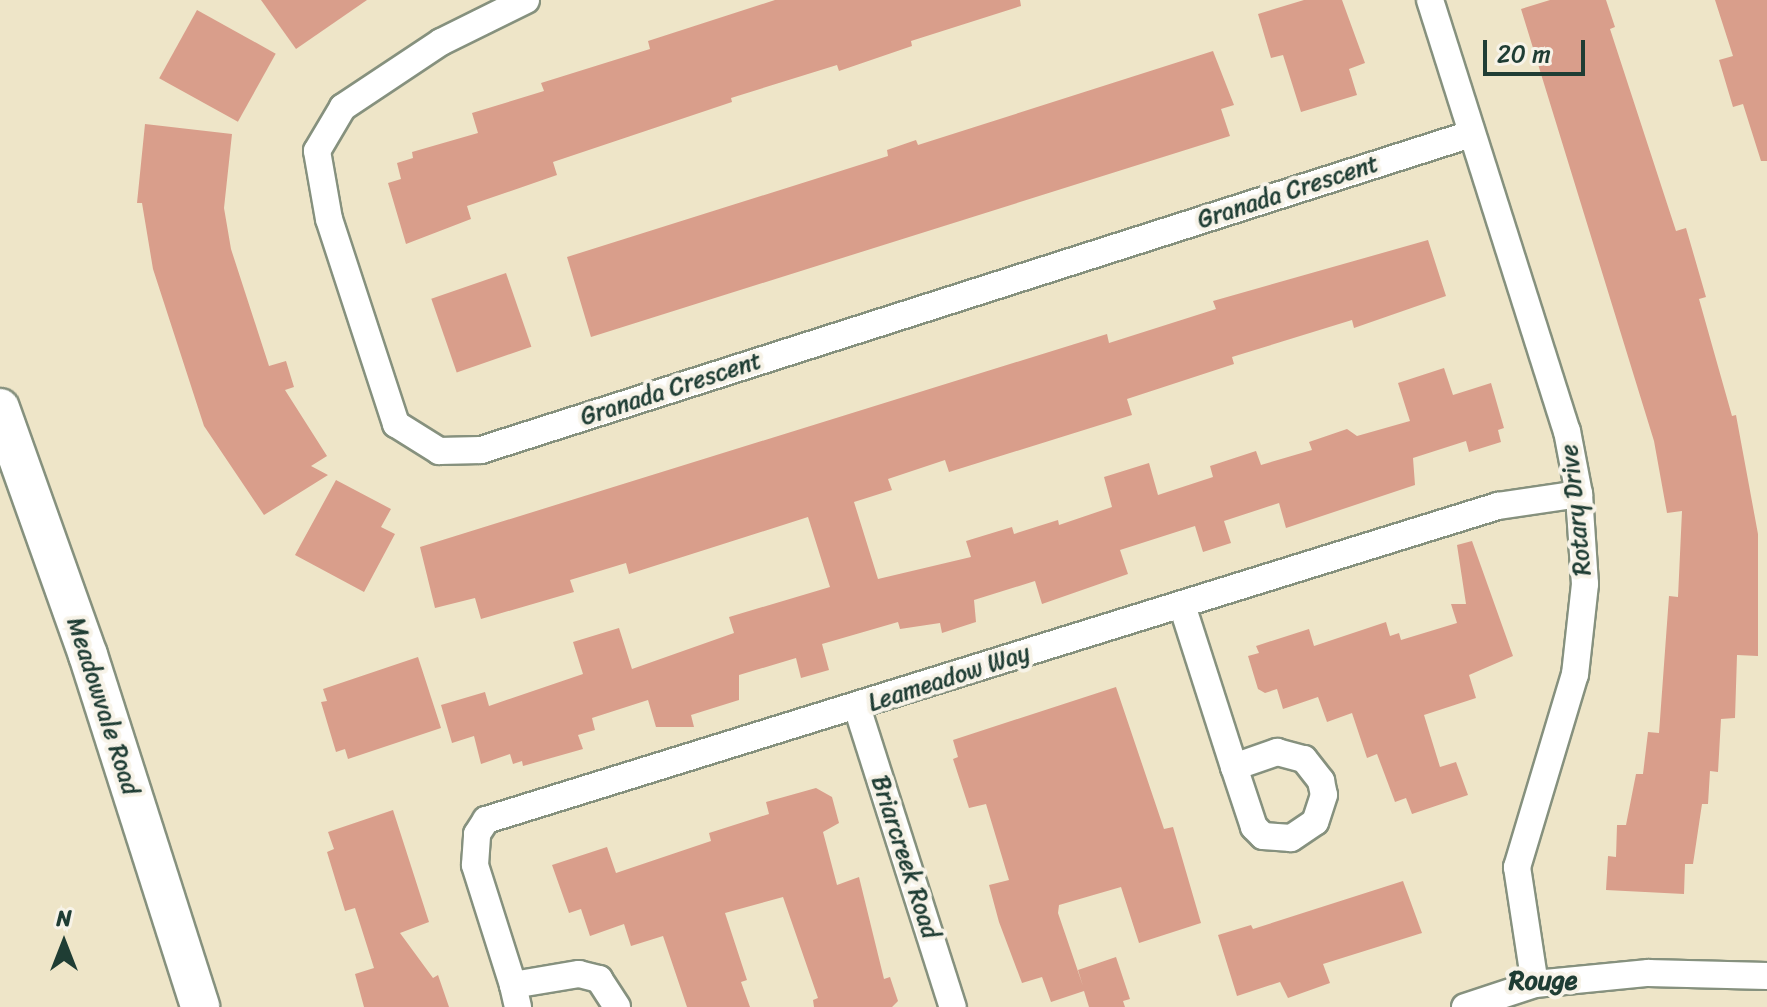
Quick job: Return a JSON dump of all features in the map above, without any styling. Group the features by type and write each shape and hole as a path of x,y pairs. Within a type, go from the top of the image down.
{"main road":[{"name":"Meadowvale Road","path":"0,408 88,655 200,1007"}],"street":[{"name":"Granada Crescent","path":"526,0 441,42 343,107 317,151 329,219 396,424 439,451 481,450 1471,134"},
{"name":"Rotary Drive","path":"1430,0 1567,431 1579,494 1585,584 1575,674 1517,867 1535,984"},
{"name":"Leameadow Way","path":"617,1007 599,979 579,974 516,996 475,865 477,834 486,820 1498,506 1579,494"},
{"path":"1182,605 1234,767"},
{"name":"Briarcreek Road","path":"857,707 953,1007"},
{"path":"1465,1007 1535,984 1648,973 1767,976"}],"building":[{"path":"261,0 367,0 296,49"},
{"path":"775,0 1020,0 1021,6 911,41 912,46 839,71 837,65 731,98 732,102 553,162 557,175 467,206 471,219 406,244 388,183 401,179 397,163 413,158 412,152 478,133 472,113 544,91 541,83 650,49 648,41"},
{"path":"1304,0 1342,0 1365,63 1349,69 1357,95 1301,112 1283,55 1271,58 1258,14"},
{"path":"1550,0 1606,0 1615,27 1610,29 1676,231 1686,228 1706,297 1699,299 1732,416 1736,415 1758,534 1758,656 1737,655 1735,718 1721,719 1718,772 1710,771 1708,804 1702,804 1693,864 1685,864 1684,894 1606,890 1608,856 1616,857 1617,825 1626,825 1636,774 1643,774 1648,732 1659,733 1669,596 1678,597 1682,511 1667,513 1654,441 1521,9"},
{"path":"1715,0 1767,0 1767,161 1761,161 1743,104 1733,107 1719,60 1733,56"},
{"path":"197,10 276,54 238,122 159,78"},
{"path":"1213,51 1234,105 1221,109 1230,136 591,337 567,257 888,156 887,150 916,140 918,145"},
{"path":"145,124 232,134 224,208 231,249 269,366 286,361 294,387 285,390 327,456 311,466 328,475 264,515 204,426 153,269 142,203 137,203"},
{"path":"1428,240 1446,296 1354,328 1352,320 1232,357 1234,364 1127,399 1132,415 949,472 945,460 888,479 892,490 854,502 878,579 971,557 966,541 1012,527 1014,534 1058,520 1059,525 1112,507 1104,477 1149,463 1158,495 1213,477 1210,466 1256,451 1261,465 1312,450 1309,442 1347,429 1357,436 1410,421 1398,383 1444,368 1453,395 1491,383 1504,428 1498,430 1501,442 1469,452 1466,441 1413,458 1415,485 1286,528 1279,503 1224,521 1231,543 1203,552 1195,526 1120,550 1128,574 1042,604 1035,581 974,600 976,622 942,633 940,623 900,629 898,622 822,644 829,670 801,678 796,658 739,675 739,700 691,715 694,727 656,727 648,700 592,718 595,730 578,735 583,749 523,766 522,761 513,764 510,754 481,764 474,736 452,743 441,705 485,692 489,706 583,674 573,642 619,628 632,669 734,633 729,617 830,587 808,517 629,574 626,563 570,580 574,592 481,619 475,598 435,608 420,547 1107,334 1109,343 1216,309 1213,301"},
{"path":"506,273 531,347 457,372 431,299"},
{"path":"336,480 391,509 381,527 395,534 364,592 295,555"},
{"path":"1472,541 1513,656 1469,675 1476,698 1424,715 1440,767 1456,762 1468,795 1412,814 1406,798 1395,802 1377,754 1367,758 1352,713 1327,722 1318,697 1283,709 1277,689 1265,693 1258,689 1248,656 1259,653 1256,646 1309,629 1314,646 1386,622 1390,636 1399,633 1401,640 1457,623 1451,604 1466,604 1457,545"},
{"path":"418,657 441,728 348,759 345,749 336,752 321,702 327,701 323,689"},
{"path":"1116,687 1164,829 1173,827 1201,923 1139,943 1121,887 1059,905 1058,913 1083,986 1078,970 1116,957 1130,999 1123,1001 1125,1007 1089,1007 1084,991 1051,1002 1042,977 1022,983 999,922 989,885 1009,880 986,804 969,808 953,759 958,757 953,740"},
{"path":"816,788 832,797 839,823 823,832 837,885 859,877 884,979 890,977 898,1001 892,1007 814,1007 813,1000 818,998 783,897 725,913 747,980 741,982 750,1007 687,1007 663,936 631,946 624,924 590,936 581,909 569,913 552,865 607,847 616,873 711,841 709,833 769,814 766,802"},
{"path":"393,810 429,922 400,933 433,978 438,975 449,1007 364,1007 355,974 374,968 355,908 345,911 327,852 334,849 328,832"},
{"path":"1403,881 1422,933 1323,964 1330,983 1288,998 1280,982 1237,996 1218,935 1251,925 1253,929"}],"district":[{"name":"Rouge","path":"1543,981"}]}
